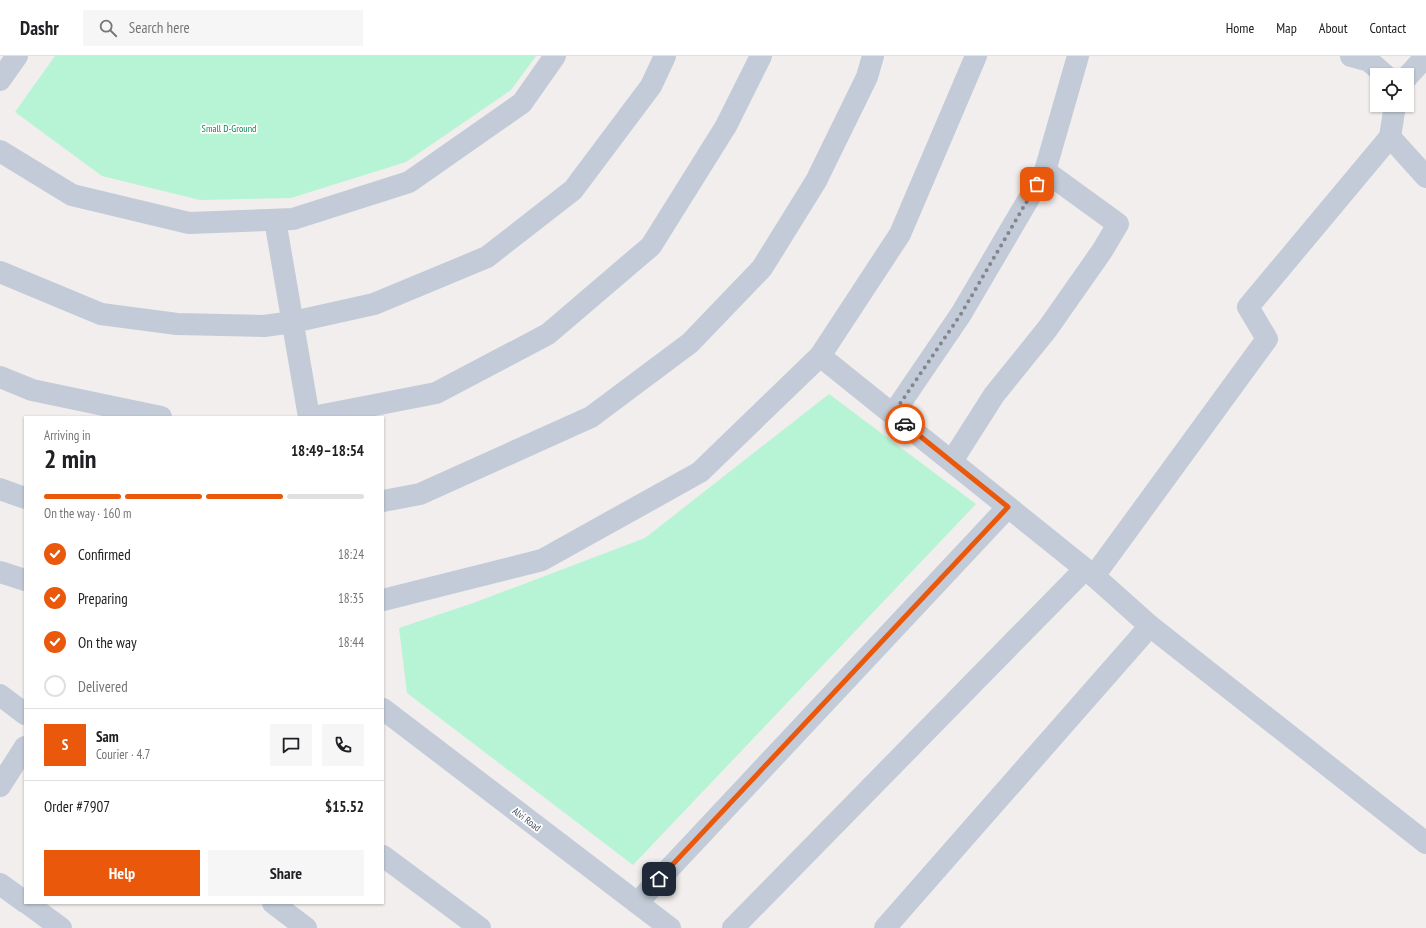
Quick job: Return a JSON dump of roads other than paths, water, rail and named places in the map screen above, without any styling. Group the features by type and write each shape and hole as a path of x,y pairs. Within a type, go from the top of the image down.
{"street":[{"path":"0,80 17,56"},
{"path":"0,151 72,195 189,223 293,219 409,182 522,103 555,56"},
{"path":"0,272 101,314 177,324 264,326 293,322 374,304 487,257 573,190 651,86 665,56"},
{"path":"318,416 436,393 548,334 651,246 726,126 761,56"},
{"path":"384,502 420,494 591,417 690,343 762,268 816,181 867,77 873,56"},
{"path":"384,600 542,560 700,472 820,356 900,234 976,56"},
{"path":"893,414 961,314 1045,172 1078,56"},
{"path":"1351,56 1369,61 1377,68"},
{"path":"1414,69 1426,56"},
{"path":"733,928 1089,572 1268,339 1248,307 1390,137 1394,112"},
{"path":"1390,137 1426,177"},
{"path":"952,461 994,395 1048,328 1102,251 1118,224 1045,172"},
{"path":"275,220 309,416"},
{"path":"820,356 1089,572 1150,626 1426,843"},
{"path":"0,377 32,390 156,416"},
{"path":"0,489 24,498"},
{"path":"637,903 1008,507"},
{"path":"0,572 24,580"},
{"path":"885,928 1150,626"},
{"path":"0,695 24,713"},
{"name":"Alvi Road","path":"384,710 670,928"},
{"path":"0,786 24,749"},
{"path":"384,857 480,928"},
{"path":"0,884 24,901"},
{"path":"29,904 61,928"},
{"path":"274,904 306,928"}],"park label":[{"name":"Small D-Ground","path":"229,128"}]}
